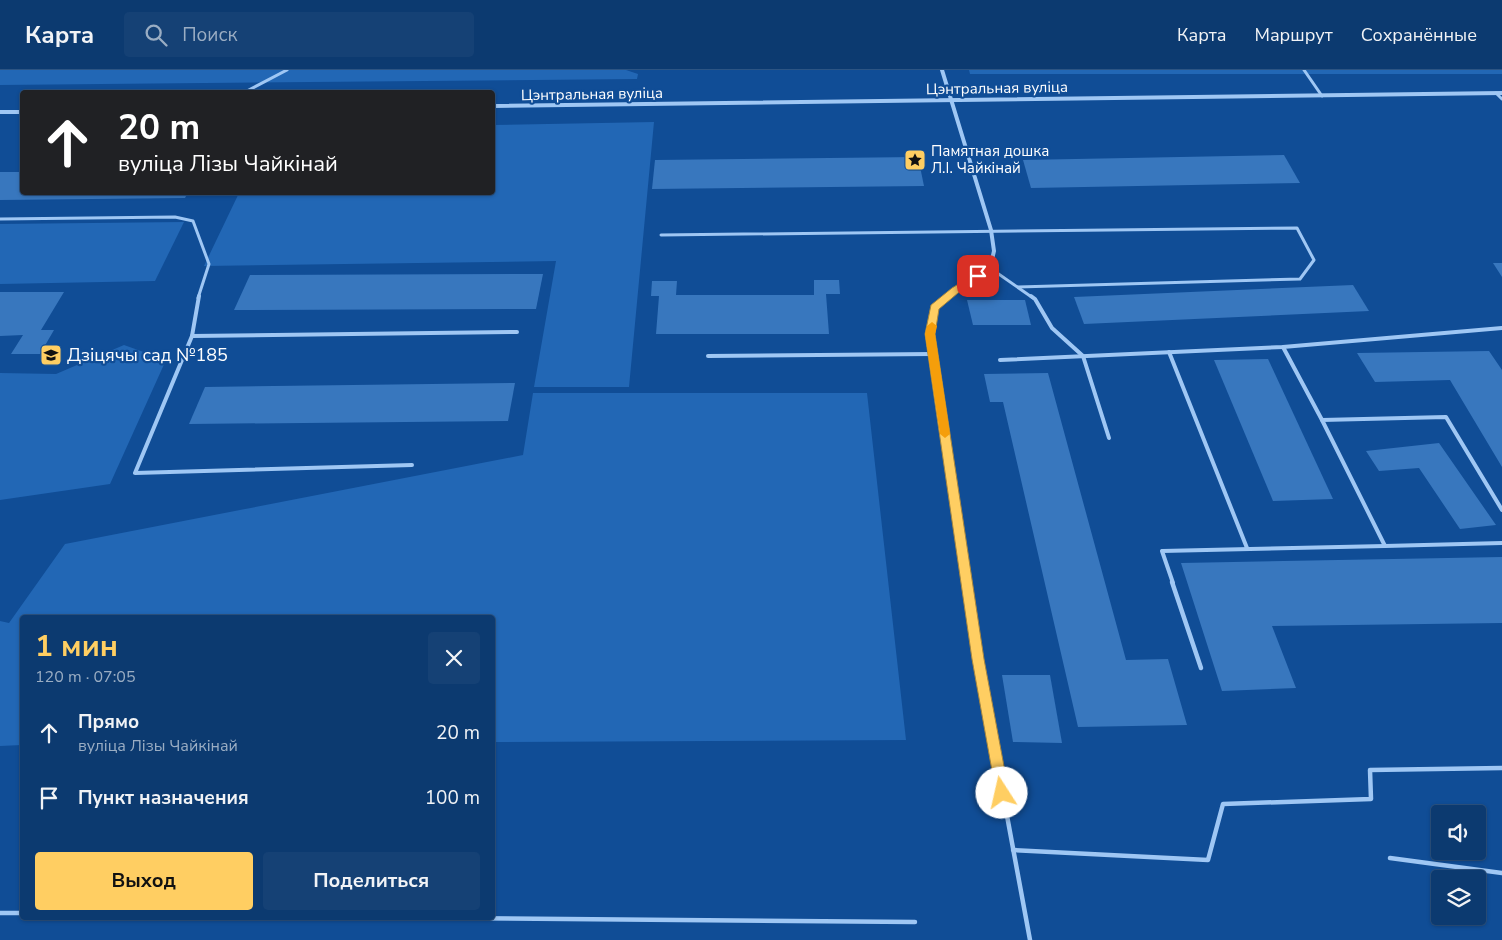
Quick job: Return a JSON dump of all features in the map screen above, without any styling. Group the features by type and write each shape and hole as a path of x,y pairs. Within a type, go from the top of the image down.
{"street":[{"path":"942,70 990,230 994,250 990,268 955,291 934,308 930,334 978,659"},
{"name":"Цэнтральная вуліца","path":"495,106 1502,93"},
{"path":"0,112 20,112"}],"lane":[{"path":"249,90 287,70"},
{"path":"1304,70 1322,96"},
{"path":"1496,93 1502,99"},
{"path":"0,219 175,217 193,221 209,264 198,298 192,336 135,473 412,465"},
{"path":"661,235 1297,228 1314,260 1300,279 1018,287"},
{"path":"990,268 1036,299 1052,328 1083,356 1109,438"},
{"path":"1000,360 1283,347 1502,328"},
{"path":"192,336 517,332"},
{"path":"1283,347 1385,546"},
{"path":"1168,352 1248,548"},
{"path":"708,356 933,354"},
{"path":"1322,420 1446,417 1502,510"},
{"path":"1201,668 1162,551 1502,543"},
{"path":"978,659 1030,940"},
{"path":"1013,850 1208,860 1223,804 1371,799 1370,770 1502,768"},
{"path":"1390,858 1502,873"},
{"path":"0,913 20,913"},
{"path":"495,918 915,922"}],"shaded area":[{"path":"0,70 626,70 638,74 637,79 0,85"},
{"path":"969,70 1502,70 1502,74 970,74"},
{"path":"654,122 629,387 534,387 556,261 204,266 238,195 495,195 495,125"},
{"path":"184,222 155,281 0,284 0,224"},
{"path":"124,345 166,360 110,484 0,500 0,373 56,374"},
{"path":"533,393 867,393 906,740 495,742 495,615 20,615 20,745 0,746 0,621 9,623 65,544 523,455"}],"building":[{"path":"1284,155 1300,183 1031,188 1023,160"},
{"path":"918,157 924,186 652,189 655,160"},
{"path":"0,172 20,172 20,195 186,195 185,198 0,200"},
{"path":"1493,263 1502,263 1502,277"},
{"path":"543,274 536,309 234,310 250,275"},
{"path":"814,280 839,280 840,294 826,294 829,334 656,334 659,296 651,296 652,281 677,281 676,295 814,295"},
{"path":"1353,285 1369,311 1084,324 1074,297"},
{"path":"0,292 64,292 41,330 54,330 40,354 11,354 23,335 0,336"},
{"path":"967,300 1025,300 1031,325 973,325"},
{"path":"1489,351 1502,370 1502,467 1450,380 1375,382 1357,353"},
{"path":"1268,359 1333,499 1273,501 1214,360"},
{"path":"1048,373 1126,660 1168,659 1187,725 1078,727 1003,402 990,402 984,374"},
{"path":"515,383 508,421 189,424 205,387"},
{"path":"1439,443 1496,525 1460,529 1419,468 1379,471 1366,451"},
{"path":"1502,557 1502,623 1272,626 1296,688 1222,691 1181,563"},
{"path":"1002,675 1050,675 1062,743 1013,742"}],"slow traffic":[{"path":"932,326 930,334 945,434"}],"place":[{"name":"Памятная дошка Л.І. Чайкінай","path":"915,160"},
{"name":"Дзіцячы сад №185","path":"51,355"}],"route":[{"path":"978,276 934,308 930,334 978,659 1002,793"}]}
